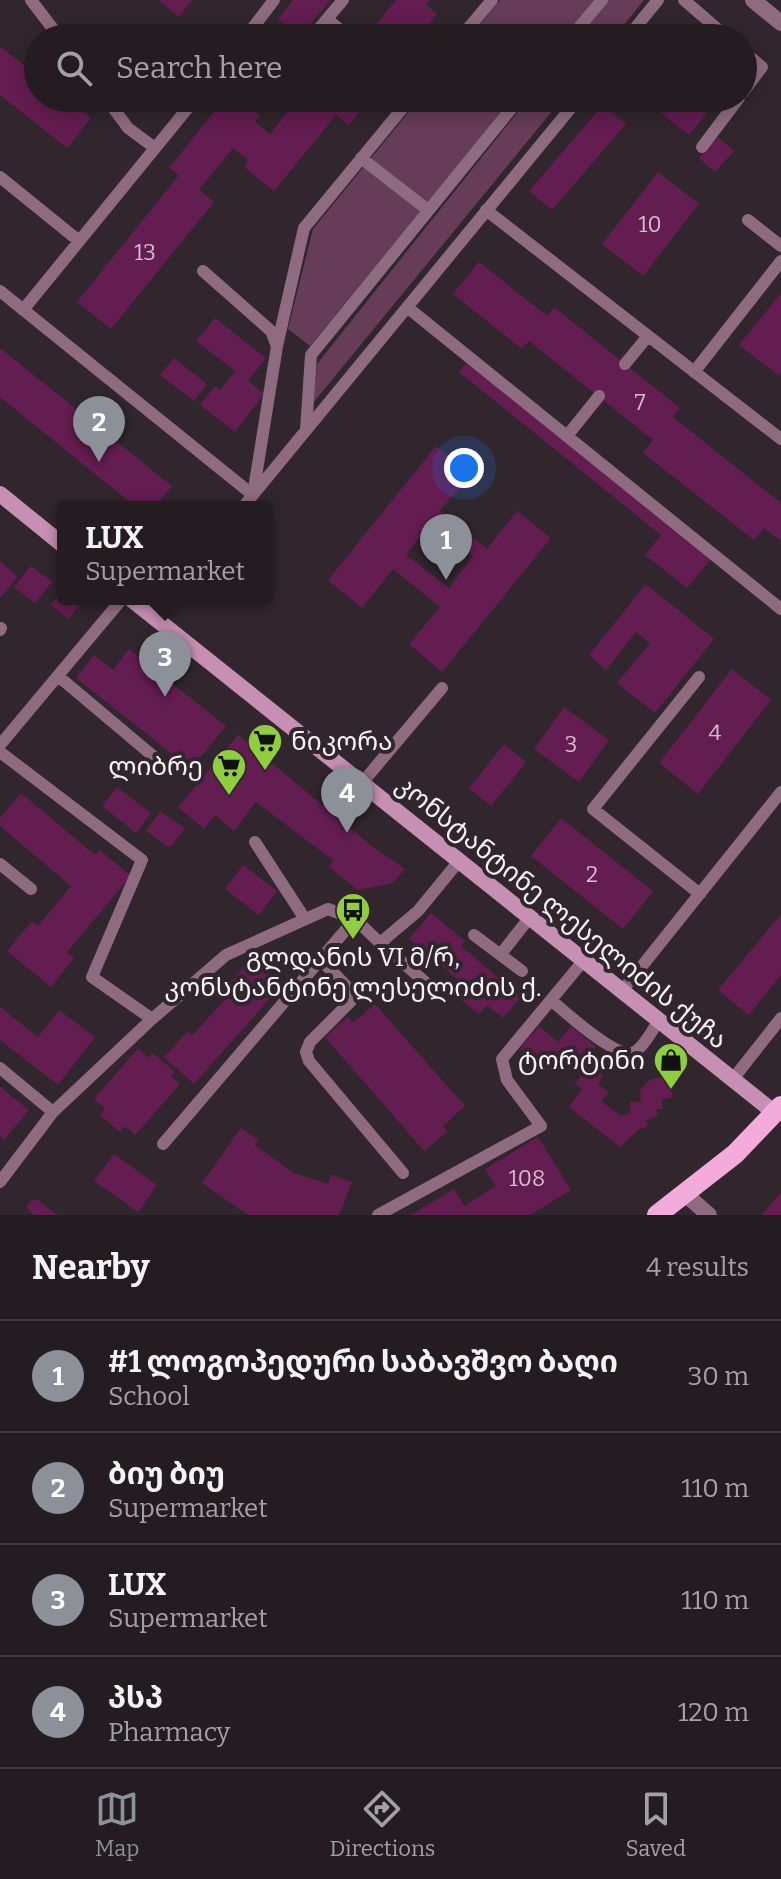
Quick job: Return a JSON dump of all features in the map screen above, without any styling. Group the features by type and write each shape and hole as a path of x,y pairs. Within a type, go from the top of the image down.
{"main road":[{"path":"657,1215 735,1154 778,1110"}],"street":[{"path":"753,0 781,23"},
{"path":"0,494 57,540"},
{"name":"კონსტანტინე ლესელიძის ქუჩა","path":"139,605 733,1079 778,1110"},
{"path":"685,1194 709,1215"}],"lane":[{"path":"31,0 49,24"},
{"path":"256,24 274,0"},
{"path":"323,24 343,0"},
{"path":"474,24 492,0"},
{"path":"582,24 602,0"},
{"path":"638,24 658,0"},
{"path":"684,0 712,24"},
{"path":"327,19 333,24"},
{"path":"116,112 128,128 155,148"},
{"path":"23,310 185,112"},
{"path":"253,495 277,346 304,228 399,112"},
{"path":"306,430 311,355 508,112"},
{"path":"248,501 567,112"},
{"path":"702,147 728,112"},
{"path":"361,158 428,210"},
{"path":"0,177 79,241"},
{"path":"486,210 694,372 778,432"},
{"path":"748,220 781,246"},
{"path":"694,372 781,261"},
{"path":"203,271 271,331 277,346"},
{"path":"0,291 253,495"},
{"path":"407,307 781,609"},
{"path":"625,364 648,336"},
{"path":"567,436 599,396"},
{"path":"0,745 117,605"},
{"path":"154,617 163,605"},
{"path":"58,676 153,756"},
{"path":"699,677 593,809 700,894"},
{"path":"362,783 442,688"},
{"path":"0,752 142,860 92,977 152,1019"},
{"path":"622,991 781,792"},
{"path":"255,842 305,919"},
{"path":"380,943 418,911 459,861"},
{"path":"0,864 31,889"},
{"path":"0,1182 53,1112 226,955 305,919 328,909 355,919 431,987"},
{"path":"501,954 530,917"},
{"path":"163,1144 355,919"},
{"path":"474,935 522,971"},
{"path":"321,960 354,995 310,1042 306,1052 309,1061 403,1173"},
{"path":"378,1215 541,1126 507,1080 502,1059 584,960"},
{"path":"551,1000 608,1045 629,1054 636,1052 659,1020"},
{"path":"733,1079 781,1018"},
{"path":"0,1068 53,1112"}],"shaded area":[{"path":"500,0 594,0 574,24 480,24"},
{"path":"607,0 644,0 624,24 588,24"},
{"path":"409,112 502,112 310,346 288,329 313,229"},
{"path":"518,112 552,112 313,403 317,364"}],"building":[{"path":"158,0 192,0 179,17"},
{"path":"293,0 331,0 310,24 284,24 278,19"},
{"path":"396,0 430,0 426,5 437,14 429,24 376,24"},
{"path":"0,46 24,65 24,112 83,112 91,118 67,148 0,95"},
{"path":"214,112 255,112 260,116 255,122 270,134 288,112 359,112 349,125 336,115 274,191 244,167 248,160 233,148 199,190 214,202 111,329 77,302 179,175 169,168"},
{"path":"597,112 611,112 626,124 552,210 529,191"},
{"path":"660,112 708,112 689,135"},
{"path":"718,137 734,151 715,172 699,158"},
{"path":"658,172 699,204 643,276 602,244"},
{"path":"479,262 547,316 554,307 680,408 673,417 781,503 781,541 764,528 754,540 643,453 653,440 529,341 522,349 453,294"},
{"path":"781,293 781,373 779,376 739,345"},
{"path":"215,318 266,358 248,381 264,394 235,432 200,405 215,386 220,390 235,371 196,341"},
{"path":"0,348 172,486 160,501 129,501 0,397"},
{"path":"174,358 207,384 194,401 160,375"},
{"path":"468,362 712,558 687,588 645,555 661,535 459,372"},
{"path":"436,446 471,474 440,511 487,549 517,511 551,538 442,672 409,644 440,607 393,569 362,608 328,580","holes":["430,523 473,556 449,588 406,555"]},
{"path":"0,561 18,577 0,598"},
{"path":"31,566 52,582 35,603 14,587"},
{"path":"646,584 714,639 655,713 617,683 650,643 636,632 606,670 589,655"},
{"path":"57,598 57,605 80,605 68,619 51,605"},
{"path":"129,649 226,726 191,769 76,678 94,655 113,670"},
{"path":"732,669 771,700 698,794 659,763"},
{"path":"564,707 609,740 579,782 534,749"},
{"path":"238,735 368,843 405,869 393,883 358,890 328,866 334,861 256,802 234,831 215,815 204,829 178,807"},
{"path":"504,744 526,762 491,806 469,788"},
{"path":"117,787 151,813 136,833 102,806"},
{"path":"21,793 95,855 100,850 131,876 67,952 74,958 51,987 7,951 32,921 38,926 71,886 0,826 0,818"},
{"path":"160,811 185,828 170,848 146,831"},
{"path":"561,818 653,891 623,929 531,856"},
{"path":"243,865 277,891 259,915 225,889"},
{"path":"431,913 465,941 461,946 521,997 503,1018 487,1005 479,1014 450,991 459,981 409,939"},
{"path":"781,914 781,975 749,1015 718,990"},
{"path":"252,958 282,985 194,1084 164,1057 188,1031 193,1035 235,988 229,984"},
{"path":"375,1004 465,1106 443,1126 448,1131 424,1151 325,1037 348,1017 353,1023"},
{"path":"0,1007 38,1037 59,1010 95,1037 58,1085 0,1040"},
{"path":"539,1026 558,1042 571,1026 596,1047 575,1071 559,1057 548,1070 520,1048"},
{"path":"138,1048 149,1058 153,1053 175,1072 171,1076 180,1084 135,1135 125,1126 120,1132 100,1115 105,1108 94,1099"},
{"path":"590,1065 603,1076 598,1084 609,1093 601,1101 621,1116 630,1113 630,1102 641,1101 640,1089 651,1079 669,1076 673,1097 662,1100 662,1109 656,1109 658,1116 646,1120 648,1126 638,1130 620,1147 569,1107 582,1089 575,1083"},
{"path":"0,1087 29,1110 4,1140 0,1136"},
{"path":"241,1128 258,1140 255,1145 294,1173 328,1184 331,1175 352,1182 339,1215 248,1215 202,1183"},
{"path":"538,1137 571,1190 530,1215 411,1215 454,1189 464,1206 496,1186 485,1169"},
{"path":"114,1154 157,1185 138,1212 94,1181"},
{"path":"781,1192 781,1215 762,1215"},
{"path":"37,1199 57,1215 33,1215 27,1207 30,1201"}],"place":[{"name":"ბიუ ბიუ","path":"99,462"},
{"name":"#1 ლოგოპედური საბავშვო ბაღი","path":"446,580"},
{"name":"LUX","path":"165,697"},
{"name":"ნიკორა","path":"265,772"},
{"name":"ლიბრე","path":"229,797"},
{"name":"პსპ","path":"347,833"},
{"name":"გლდანის VI მ/რ, კონსტანტინე ლესელიძის ქ.","path":"353,941"},
{"name":"ტორტინი","path":"671,1091"}]}
